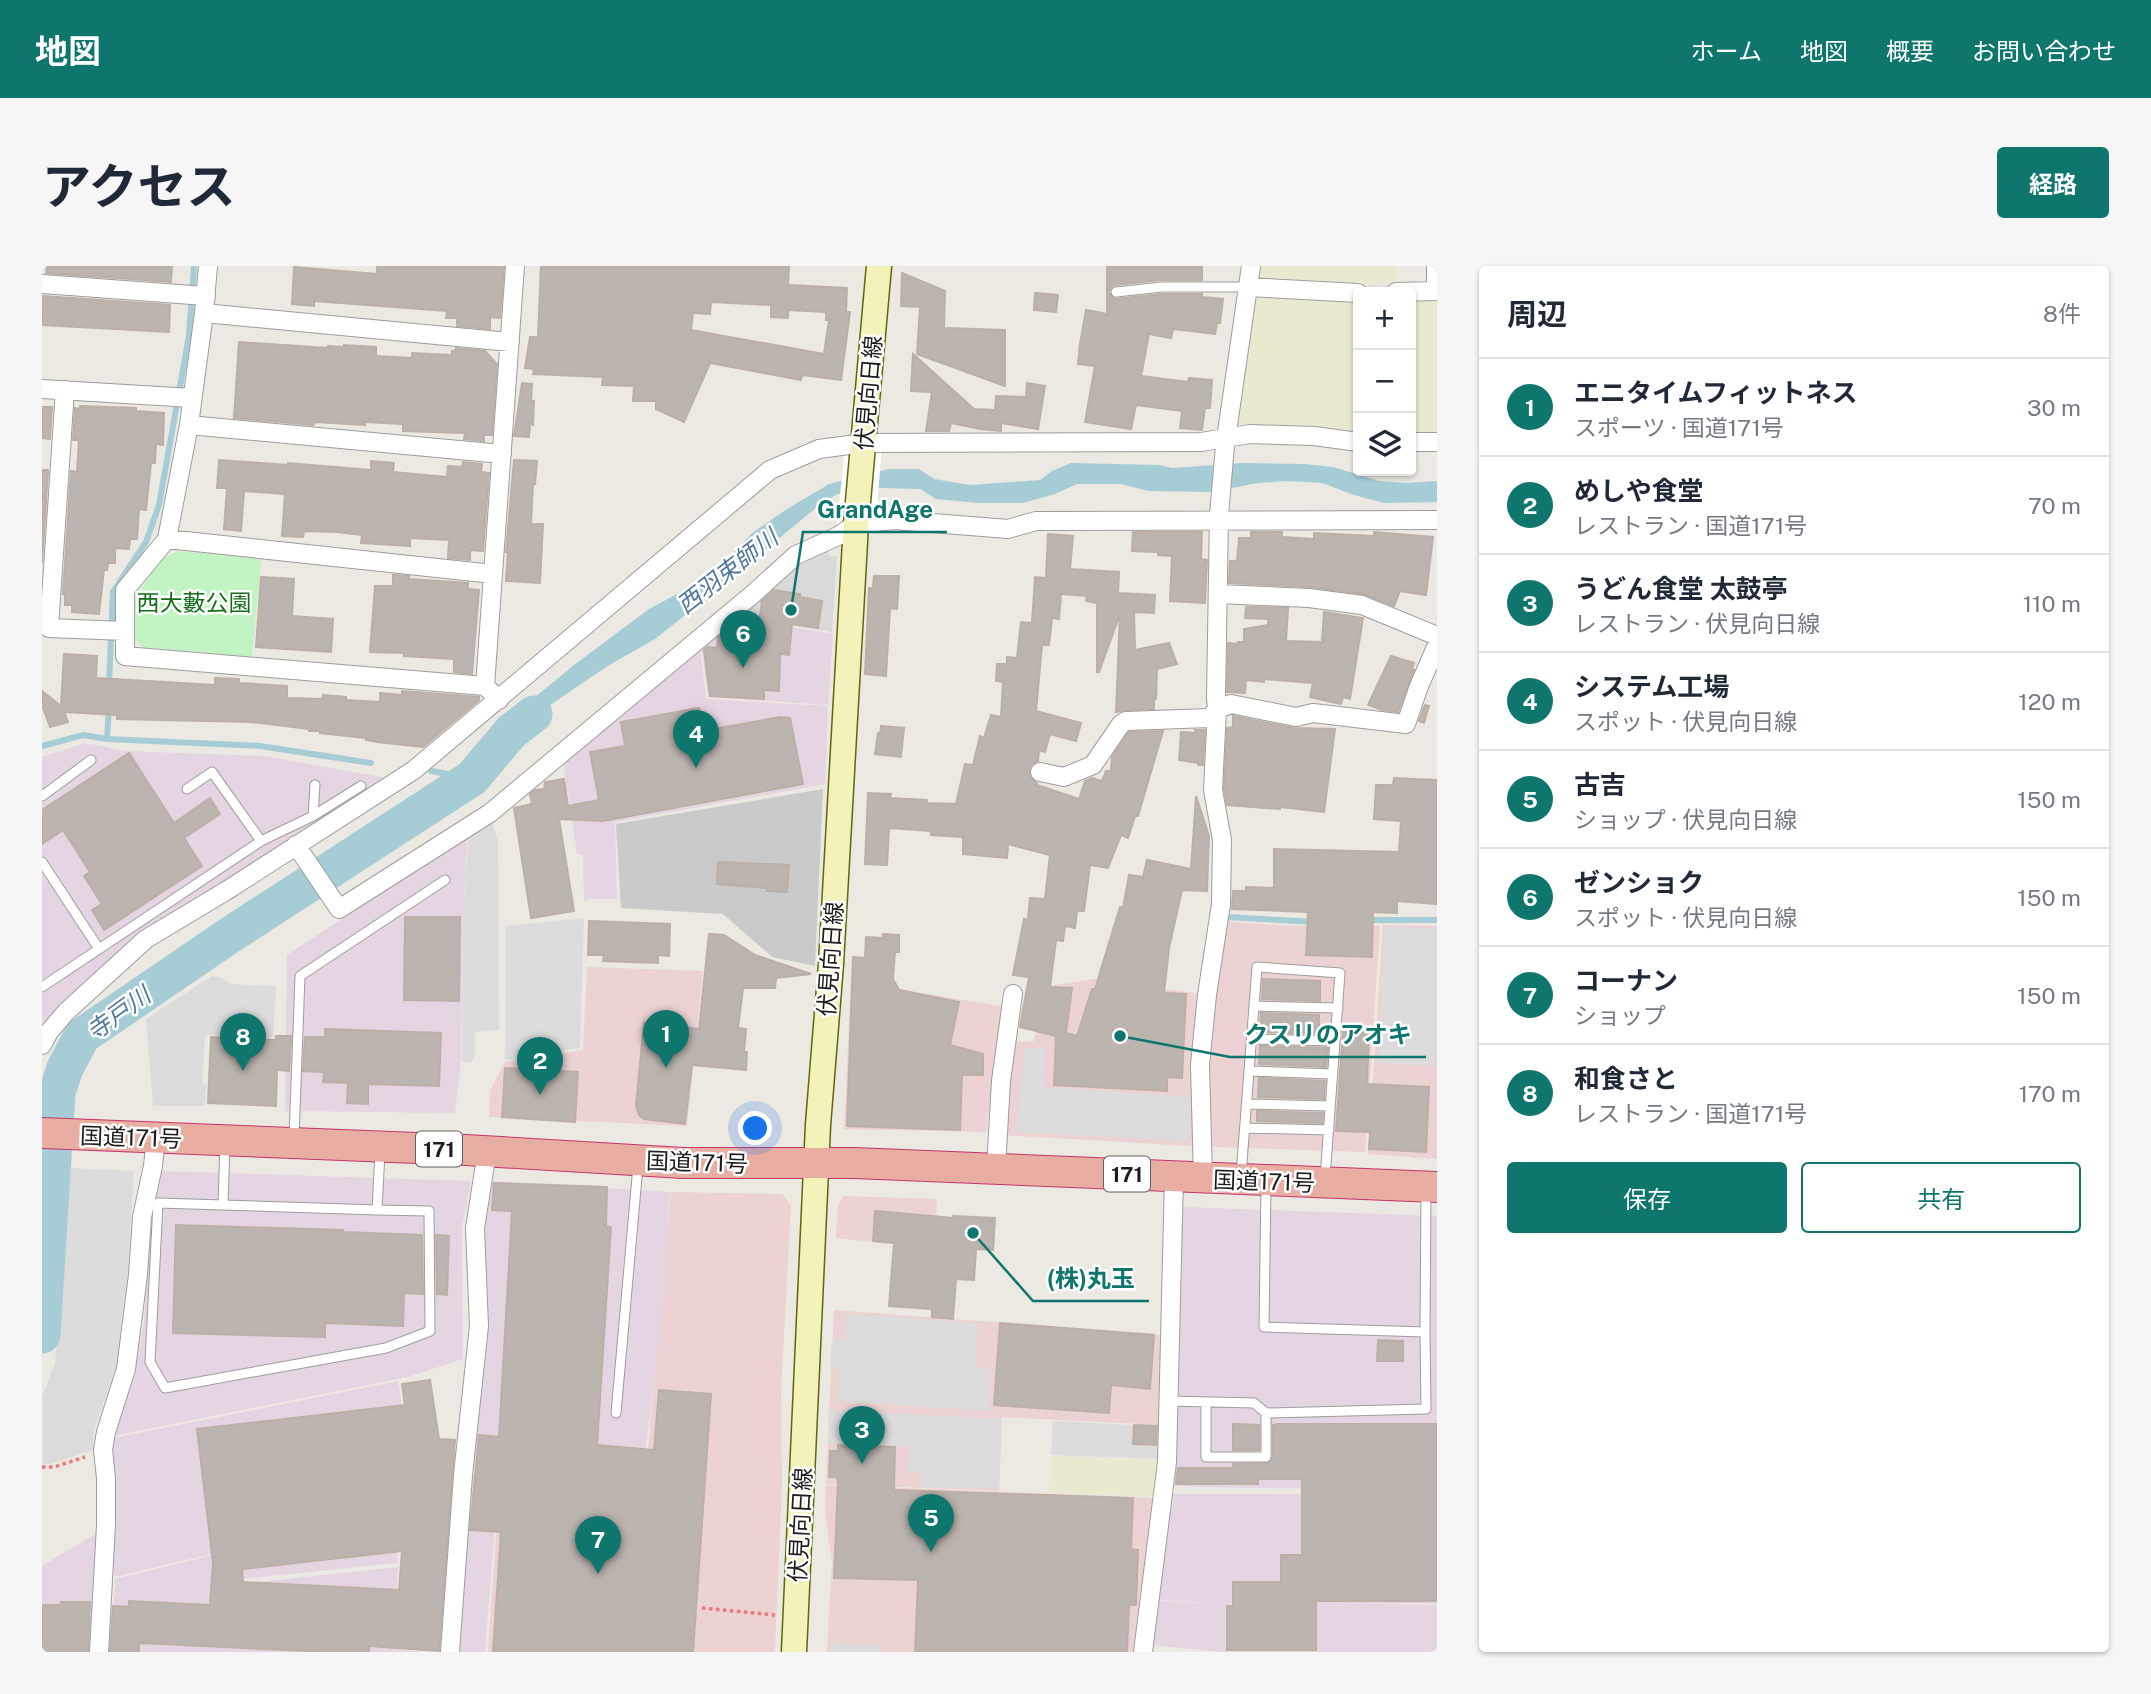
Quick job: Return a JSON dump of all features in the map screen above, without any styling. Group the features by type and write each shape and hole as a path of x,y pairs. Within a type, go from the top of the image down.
{"highway":[{"name":"国道171号","path":"52,1134 294,1143 639,1161 996,1168 1431,1187"}],"main road":[{"name":"伏見向日線","path":"794,1652 816,1163 856,524 879,266"}],"street":[{"path":"208,266 188,425 167,538 125,590 125,656 485,685 499,700"},
{"path":"485,685 515,266"},
{"path":"1143,1652 1167,1461 1168,1401 1207,995 1221,904 1222,841 1213,790 1217,709 1219,517 1226,442 1251,266"},
{"path":"1416,292 1436,291 1436,266"},
{"path":"42,284 510,342"},
{"path":"1248,287 1353,293"},
{"path":"42,389 192,398"},
{"path":"65,390 49,628 125,631"},
{"path":"188,425 502,454"},
{"path":"42,1045 66,1012 146,939 414,770 770,470 818,449 864,443 1226,442 1250,434 1301,435 1353,441"},
{"path":"1416,442 1437,442"},
{"path":"296,845 339,909 490,813 796,555 838,536 856,524 894,520 1008,529 1036,521 1219,517 1437,520"},
{"path":"167,538 494,574"},
{"path":"1218,594 1309,598 1362,605 1437,636"},
{"path":"1040,772 1064,777 1093,765 1121,724 1126,721 1210,718 1217,709 1231,704 1296,717 1313,713 1406,723 1437,645"},
{"path":"996,1168 1001,1081 1013,994"},
{"path":"99,1652 106,1525 103,1450 126,1369 142,1217 156,1137"},
{"path":"450,1652 463,1475 479,1326 475,1228 487,1153"}],"lane":[{"path":"1116,292 1162,287 1248,287"},
{"path":"42,796 92,760"},
{"path":"187,789 212,772 261,841"},
{"path":"313,816 315,785"},
{"path":"42,987 261,841 313,816 361,786"},
{"path":"42,862 99,950"},
{"path":"294,1143 300,976 445,880"},
{"path":"1325,1183 1340,973 1258,967 1245,1128 1253,1180 1264,1327 1425,1332"},
{"path":"1254,1006 1338,1008"},
{"path":"1252,1039 1335,1041"},
{"path":"1249,1071 1333,1074"},
{"path":"1247,1104 1330,1106"},
{"path":"1245,1128 1329,1130"},
{"path":"223,1205 225,1140"},
{"path":"377,1210 380,1147"},
{"path":"616,1413 639,1161"},
{"path":"1168,1401 1254,1403 1266,1413 1426,1409 1425,1332 1431,1187"},
{"path":"158,1203 377,1210 429,1211 430,1331 386,1348 165,1388 150,1362 158,1203"},
{"path":"1206,1402 1206,1457 1266,1457 1266,1413"}],"path":[{"path":"42,1467 54,1467 103,1450"},
{"path":"702,1608 784,1616"}],"shaded area":[{"path":"827,550 830,556 837,556 832,632 736,616 785,573"},
{"path":"733,617 833,634 828,705 708,697 701,644"},
{"path":"700,646 706,699 828,706 825,784 615,822 617,899 589,899 584,902 583,855 577,854 563,760"},
{"path":"85,743 125,751 265,756 386,778 150,931 57,1008 42,1027 42,757"},
{"path":"823,789 815,966 772,957 723,914 621,908 616,824"},
{"path":"491,819 498,841 499,1030 475,1032 475,1056 471,1062 462,1062 463,918 468,837"},
{"path":"467,836 461,1060 455,1113 285,1111 287,955"},
{"path":"584,918 580,1048 505,1060 505,926"},
{"path":"1225,921 1289,926 1380,926 1365,1152 1214,1147 1209,1140 1205,1060"},
{"path":"1383,925 1437,926 1437,1159 1368,1154"},
{"path":"1385,926 1437,929 1435,1066 1378,1063"},
{"path":"587,967 703,971 687,1126 489,1117 490,1091 505,1062 583,1050"},
{"path":"212,976 222,978 230,984 276,986 273,1037 205,1035 202,1083 206,1084 205,1106 153,1106 146,1019"},
{"path":"1094,979 1201,994 1194,1137 1191,1146 1002,1135 1012,1041 1033,1042 1049,986"},
{"path":"851,981 1005,1007 987,1132 844,1129"},
{"path":"1025,1048 1045,1048 1044,1087 1190,1097 1188,1141 1016,1132"},
{"path":"71,1168 134,1171 125,1317 117,1366 94,1429 93,1450 50,1464 42,1464 42,1397 55,1363"},
{"path":"159,1171 471,1181 462,1227 463,1359 408,1377 112,1436 135,1375 144,1321 151,1198"},
{"path":"490,1181 670,1192 661,1322 642,1480 599,1480 470,1470 481,1228"},
{"path":"671,1192 782,1194 791,1205 781,1391 782,1484 775,1652 488,1652 500,1475 645,1482"},
{"path":"844,1196 937,1199 935,1248 836,1238 838,1204"},
{"path":"1182,1207 1437,1216 1437,1490 1173,1485"},
{"path":"834,1310 1161,1335 1161,1425 1002,1417 999,1491 826,1484"},
{"path":"846,1314 978,1323 975,1368 991,1369 989,1411 838,1401 840,1368 830,1367 832,1340 845,1340"},
{"path":"398,1381 407,1434 397,1563 242,1579 212,1554 114,1577 113,1438"},
{"path":"829,1410 1001,1419 999,1489 919,1487 920,1473 908,1472 909,1446 828,1443"},
{"path":"1053,1421 1133,1425 1132,1445 1161,1446 1159,1459 1051,1455"},
{"path":"466,1473 499,1475 485,1652 452,1652"},
{"path":"826,1485 1154,1498 1136,1652 827,1652 832,1563 825,1512"},
{"path":"1173,1494 1437,1494 1437,1604 1284,1603 1437,1605 1437,1652 1223,1652 1152,1645 1157,1601 1232,1604 1157,1600"},
{"path":"102,1530 96,1652 42,1652 42,1566"},
{"path":"213,1555 240,1584 398,1567 392,1649 423,1652 111,1652 115,1579"},
{"path":"830,1643 880,1645 880,1652 829,1652"}],"green space":[{"path":"1261,266 1396,266 1396,283 1260,280"},
{"path":"1260,297 1353,300 1353,430 1237,424 1255,302"},
{"path":"1416,300 1437,300 1437,436 1416,436"},
{"name":"西大藪公園","path":"178,551 261,559 252,657 143,647 132,636 135,600 160,559"},
{"path":"1051,1456 1158,1460 1153,1496 1049,1493"}],"water":[{"name":"西羽束師川","path":"1071,463 1159,465 1172,468 1243,463 1304,464 1333,467 1353,473 1353,476 1379,481 1437,481 1437,502 1384,503 1322,483 1286,481 1210,492 1148,491 1121,484 1077,484 1055,494 1023,503 936,499 920,489 879,488 838,494 823,502 655,639 606,667 543,710 515,734 501,757 495,745 507,720 649,609 711,576 752,533 829,484 889,469 919,469 934,479 970,485 1040,480 1052,471"}],"pier":[{"path":"882,444 876,523 837,526 845,447"},
{"path":"42,1101 66,1102 62,1166 42,1165"}],"building":[{"path":"47,266 172,266 171,282 46,273"},
{"path":"377,266 504,266 500,318 490,317 490,329 457,326 457,318 446,318 447,311 314,301 314,306 292,304 294,267 377,274"},
{"path":"541,266 789,266 788,285 847,288 846,312 850,312 841,380 802,375 801,380 710,363 684,422 656,409 656,401 633,401 634,386 602,385 603,377 533,374 534,369 525,368 530,337 538,337","holes":["711,302 771,305 771,317 788,318 788,310 826,312 826,320 829,320 824,354 691,330 693,313 710,314"]},
{"path":"1107,266 1202,266 1202,280 1161,280 1115,285 1109,292 1114,299 1162,294 1202,294 1202,297 1223,299 1220,323 1217,323 1215,334 1173,329 1171,338 1149,334 1141,376 1188,382 1189,378 1212,380 1210,408 1205,408 1202,430 1180,428 1182,411 1136,405 1131,429 1085,422 1095,366 1078,364 1080,344 1086,310 1107,314"},
{"path":"902,273 945,291 944,328 1005,330 1005,386 917,354 920,307 901,306"},
{"path":"1035,293 1058,295 1056,312 1034,310"},
{"path":"43,296 170,305 169,332 42,325"},
{"path":"239,342 328,348 344,345 376,347 376,356 412,358 412,353 452,355 456,348 485,351 497,364 492,435 484,435 484,441 464,439 465,433 403,431 403,424 315,422 313,425 234,418"},
{"path":"913,354 974,409 995,410 996,396 1026,397 1027,383 1045,386 1038,429 1001,423 1001,431 951,423 949,431 926,431 932,392 911,391"},
{"path":"522,383 532,384 533,425 530,424 529,437 514,436"},
{"path":"80,406 136,408 136,411 164,413 163,445 156,444 146,510 139,509 137,539 130,539 129,549 115,548 115,563 108,563 107,570 104,570 99,614 72,612 72,605 65,605 63,594 71,471 77,472 79,440 73,440 75,408 80,409"},
{"path":"42,407 52,407 50,439 42,438"},
{"path":"219,460 371,470 371,461 394,463 393,472 447,477 448,466 462,467 463,462 482,464 481,472 489,473 483,551 470,550 470,560 448,558 449,540 410,538 410,546 361,543 362,535 338,532 304,531 303,537 282,536 285,494 244,491 241,531 224,529 227,488 217,488"},
{"path":"514,460 537,461 531,524 543,524 540,583 506,581"},
{"path":"42,470 48,470 42,563"},
{"path":"1133,532 1202,532 1201,559 1207,560 1205,603 1170,601 1172,556 1158,555 1158,552 1132,551"},
{"path":"1251,532 1282,532 1282,537 1314,539 1314,533 1374,536 1374,532 1433,537 1426,595 1400,591 1394,606 1363,594 1310,587 1229,583 1230,561 1237,561 1239,538 1251,538"},
{"path":"1048,534 1073,536 1070,569 1119,572 1118,593 1155,595 1154,613 1134,612 1135,650 1169,643 1177,664 1157,669 1154,709 1116,712 1120,614 1097,672 1097,603 1086,601 1087,596 1061,594 1059,619 1052,618 1049,645 1042,645 1036,711 1081,723 1076,741 1050,734 1045,752 1039,750 1038,761 1032,764 1029,770 1029,776 1037,785 1079,799 1085,781 1092,778 1102,781 1106,771 1111,771 1112,757 1129,732 1163,731 1138,816 1135,816 1128,838 1121,835 1108,868 1090,865 1084,911 1077,911 1075,928 1065,926 1063,941 1056,940 1050,987 1072,988 1066,1033 1077,1036 1092,989 1095,989 1120,907 1123,908 1129,875 1143,877 1147,860 1191,869 1196,796 1209,836 1207,891 1182,890 1169,948 1164,993 1186,994 1182,1078 1167,1077 1167,1091 1054,1085 1056,1036 1020,1027 1029,977 1013,975 1024,919 1028,920 1030,898 1045,899 1050,855 1008,844 1007,858 963,854 963,837 889,828 887,865 865,864 868,793 891,794 890,798 927,800 926,803 956,804 965,764 973,765 980,736 984,738 991,715 1001,717 1003,682 996,681 997,664 1007,664 1007,657 1017,658 1021,622 1032,623 1035,577 1046,578"},
{"path":"393,575 409,576 409,579 468,583 468,589 479,590 472,674 454,672 454,659 370,652 375,586 393,586"},
{"path":"874,576 899,576 897,609 890,608 886,676 865,674 869,588 873,588"},
{"path":"261,577 294,579 292,616 333,619 331,652 256,647"},
{"path":"774,590 822,601 818,628 792,624 789,655 780,654 779,691 764,690 764,699 710,696 704,650 707,647 717,648 718,638 727,630 758,632 762,601"},
{"path":"1246,607 1288,608 1286,641 1322,642 1324,612 1363,618 1350,699 1343,697 1341,704 1310,697 1313,683 1264,679 1264,682 1246,680 1245,693 1227,692 1228,643 1244,642 1244,629 1268,625 1268,619 1245,618"},
{"path":"64,654 97,656 96,678 215,685 215,678 239,679 239,683 287,686 287,698 322,699 323,695 346,697 346,700 380,702 380,693 402,695 402,691 479,697 479,700 423,747 251,722 117,719 117,715 64,712 68,722 50,727 42,705 42,691 61,706"},
{"path":"1391,656 1414,663 1414,670 1398,712 1368,705"},
{"path":"1425,705 1429,706 1424,723 1419,721"},
{"path":"699,708 703,731 780,717 790,718 803,784 603,821 559,819 574,911 531,918 514,808 532,804 530,794 544,789 545,782 564,779 568,806 599,800 590,752 625,746 621,722"},
{"path":"1233,716 1294,728 1335,729 1324,812 1227,805 1224,789 1227,728 1233,727"},
{"path":"881,726 904,728 901,757 875,754"},
{"path":"1195,730 1205,730 1203,765 1179,760 1181,732 1196,733"},
{"path":"129,753 174,823 210,798 220,814 184,838 202,866 104,930 92,910 102,904 84,876 90,872 63,830 42,844 42,810"},
{"path":"1394,778 1437,780 1437,904 1397,901 1397,913 1373,912 1372,957 1306,955 1308,912 1232,909 1233,891 1246,891 1246,887 1274,888 1274,849 1399,852 1401,821 1374,819 1376,785 1393,785"},
{"path":"718,862 789,865 787,892 717,884"},
{"path":"405,917 460,917 459,1001 404,1000"},
{"path":"589,921 670,924 669,956 658,955 658,963 603,961 604,955 588,955"},
{"path":"709,934 724,935 755,955 811,974 776,978 775,988 743,988 738,1028 746,1029 746,1070 692,1065 685,1124 644,1119 639,1115 636,1106 644,1022 699,1029"},
{"path":"883,934 899,935 899,952 895,952 893,979 899,990 959,1002 950,1045 983,1054 983,1075 962,1075 960,1130 847,1126 853,957 865,958 866,937 882,938"},
{"path":"1263,979 1320,981 1320,1001 1262,999"},
{"path":"1261,1013 1319,1015 1319,1030 1329,1031 1329,1034 1260,1032"},
{"path":"325,1029 441,1033 439,1086 368,1084 368,1104 347,1103 348,1083 323,1082 324,1072 303,1071 305,1037 325,1037"},
{"path":"1343,1032 1369,1033 1367,1084 1429,1087 1426,1152 1369,1149 1370,1132 1336,1131"},
{"path":"276,1036 291,1036 289,1071 277,1070 276,1106 208,1103 211,1037 276,1040"},
{"path":"1260,1046 1328,1048 1326,1067 1259,1064"},
{"path":"505,1068 578,1072 575,1122 502,1117"},
{"path":"1259,1078 1325,1081 1324,1099 1258,1097"},
{"path":"1257,1111 1323,1113 1322,1123 1257,1121"},
{"path":"494,1183 607,1187 606,1226 611,1227 597,1445 654,1450 659,1390 711,1394 693,1652 493,1652 501,1532 470,1530 479,1435 499,1437 512,1211 492,1210"},
{"path":"875,1211 953,1218 995,1218 993,1250 976,1249 974,1280 956,1279 953,1319 932,1317 932,1309 889,1306 894,1243 873,1241"},
{"path":"176,1225 422,1235 423,1294 404,1293 403,1326 325,1323 325,1337 173,1333"},
{"path":"436,1235 449,1236 447,1295 437,1294"},
{"path":"1000,1323 1154,1335 1150,1389 1111,1385 1109,1413 994,1405"},
{"path":"1378,1340 1403,1341 1403,1361 1377,1361"},
{"path":"430,1380 439,1439 455,1440 439,1651 369,1646 369,1652 327,1652 139,1643 139,1652 110,1652 113,1606 129,1607 129,1601 210,1605 213,1563 197,1429 405,1405 402,1384","holes":["402,1551 399,1590 243,1582 242,1569"]},
{"path":"1233,1424 1259,1425 1259,1450 1233,1450"},
{"path":"1437,1424 1437,1601 1316,1601 1316,1650 1227,1650 1227,1606 1233,1606 1233,1582 1281,1582 1281,1555 1302,1555 1302,1479 1258,1479 1258,1484 1176,1484 1178,1468 1233,1468 1233,1464 1269,1463 1273,1457 1273,1425"},
{"path":"1134,1425 1157,1426 1156,1445 1133,1444"},
{"path":"838,1445 895,1447 894,1490 1133,1498 1131,1549 1138,1550 1136,1605 1129,1605 1127,1652 915,1652 918,1580 834,1578 838,1480 836,1477 829,1477 830,1451 838,1451"},
{"path":"61,1602 90,1602 88,1652 42,1652 42,1605 61,1605"}],"waterway":[{"path":"109,685 113,592 146,542 159,505 189,336 194,266"},
{"path":"107,739 109,706"},
{"name":"寺戸川","path":"42,1335 57,1092 65,1068 82,1036 230,935 472,778 512,731 534,714"},
{"path":"42,746 83,735 107,739 260,746 371,763"},
{"path":"431,771 472,778"},
{"path":"1227,917 1315,922"},
{"path":"1365,920 1437,920"}],"place":[{"name":"GrandAge","path":"791,610"},
{"name":"ゼンショク","path":"743,668"},
{"name":"システム工場","path":"696,768"},
{"name":"クスリのアオキ","path":"1120,1036"},
{"name":"エニタイムフィットネス","path":"666,1068"},
{"name":"和食さと","path":"243,1071"},
{"name":"めしや食堂","path":"540,1095"},
{"name":"(株)丸玉","path":"973,1233"},
{"name":"うどん食堂 太鼓亭","path":"862,1464"},
{"name":"古吉","path":"931,1552"},
{"name":"コーナン","path":"598,1574"}]}
